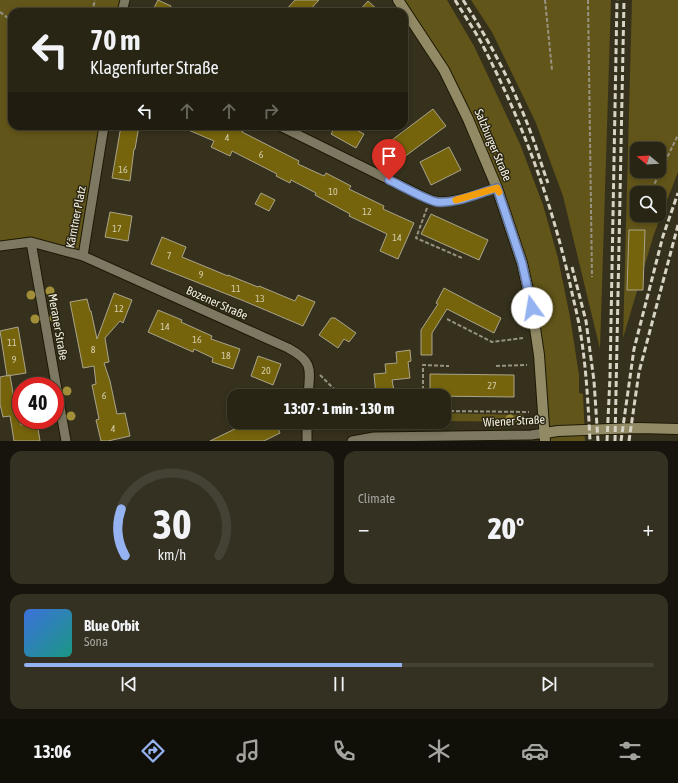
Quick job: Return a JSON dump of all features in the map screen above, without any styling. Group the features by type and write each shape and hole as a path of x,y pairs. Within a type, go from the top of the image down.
{"street":[{"name":"Salzburger Straße","path":"408,15 444,70 468,119 497,188 522,263 532,308 539,355 545,437"},
{"name":"Kärntner Platz","path":"0,246 31,242 83,256 103,130"},
{"path":"288,130 430,200 437,202 455,200 497,188"},
{"name":"Meraner Straße","path":"31,242 66,441"},
{"name":"Bozener Straße","path":"83,256 288,348 301,355 308,363"},
{"path":"308,363 308,389"},
{"name":"Wiener Straße","path":"352,441 374,437 531,435 545,437 558,431 638,428 678,429"},
{"path":"307,429 307,441"}],"path":[{"path":"545,0 552,70"},
{"path":"588,0 592,277"},
{"path":"653,186 678,135"},
{"path":"430,200 416,238 462,258"},
{"path":"447,319 492,342 523,338"},
{"path":"308,363 334,389"},
{"path":"423,389 423,365 449,366"},
{"path":"496,366 527,365"},
{"path":"451,411 530,412"}],"shaded area":[{"path":"0,0 125,0 123,8 8,8 8,130 103,130 83,256 31,242 0,246"},
{"path":"398,0 447,0 474,46 520,144 543,205 558,258 570,317 579,375 579,393 583,394 585,441 545,441 522,263 468,119 408,17 408,8 403,8"},
{"path":"471,0 611,0 600,349 563,196 536,123 492,32"},
{"path":"632,0 678,0 678,172 666,203 666,186 630,186 630,222 659,222 623,338"},
{"path":"451,413 524,415 523,422 451,421"}],"building":[{"path":"158,0 171,6 170,8 154,8"},
{"path":"295,0 319,0 312,8 288,8"},
{"path":"368,1 376,8 362,8"},
{"path":"433,109 446,126 396,163 384,146 405,130 408,130 408,128"},
{"path":"120,130 138,130 130,181 112,178"},
{"path":"188,130 243,130 242,132 299,161 298,164 324,176 326,173 351,186 349,189 384,206 383,209 414,223 398,259 380,251 387,234 349,216 350,214 315,195 316,193 291,180 290,183 276,176 277,174 232,151 230,156 211,147 214,141"},
{"path":"334,130 356,130 364,134 356,148 331,134"},
{"path":"449,147 461,170 431,185 420,162"},
{"path":"261,193 275,200 269,211 255,204"},
{"path":"110,212 132,216 128,241 105,237"},
{"path":"431,214 488,240 479,260 421,234"},
{"path":"629,230 645,230 643,290 627,290"},
{"path":"162,237 186,247 182,257 295,301 298,295 315,302 303,326 151,264"},
{"path":"444,288 501,318 494,333 447,309 432,333 432,355 421,355 421,330 438,304 436,303"},
{"path":"114,293 132,300 123,323 120,321 105,338 109,362 104,363 110,381 117,414 125,413 130,436 101,441 96,420 99,419 92,385 96,384 94,366 83,368 70,302 87,299 97,339"},
{"path":"158,310 182,320 181,322 212,336 211,339 240,349 233,369 212,362 213,358 194,349 193,352 148,332"},
{"path":"331,318 335,318 356,333 349,342 344,339 338,348 319,335"},
{"path":"18,327 26,373 7,376 0,331"},
{"path":"410,350 411,361 408,362 410,378 392,380 394,389 375,389 374,374 386,373 385,364 397,363 396,352"},
{"path":"258,356 281,364 273,385 251,376"},
{"path":"430,374 514,375 514,397 451,396 451,389 430,389"},
{"path":"10,375 12,387 12,428 10,416 3,417 0,404 0,377"},
{"path":"12,429 38,429 40,441 14,441"},
{"path":"235,429 278,429 280,433 264,441 210,441"}],"railway":[{"path":"455,0 476,33 496,72 522,130 553,218 578,318 586,382 590,441"},
{"path":"463,0 483,32 510,83 525,118 548,183"},
{"path":"607,441 610,377 617,0"},
{"path":"615,441 624,0"},
{"path":"621,441 634,349 663,236 678,193"},
{"path":"629,441 639,372 678,225"},
{"path":"572,267 586,321 594,381 598,441"}],"slow traffic":[{"path":"456,200 497,188 499,192"}],"route":[{"path":"389,180 437,202 455,200 497,188 522,263 532,308"}]}
